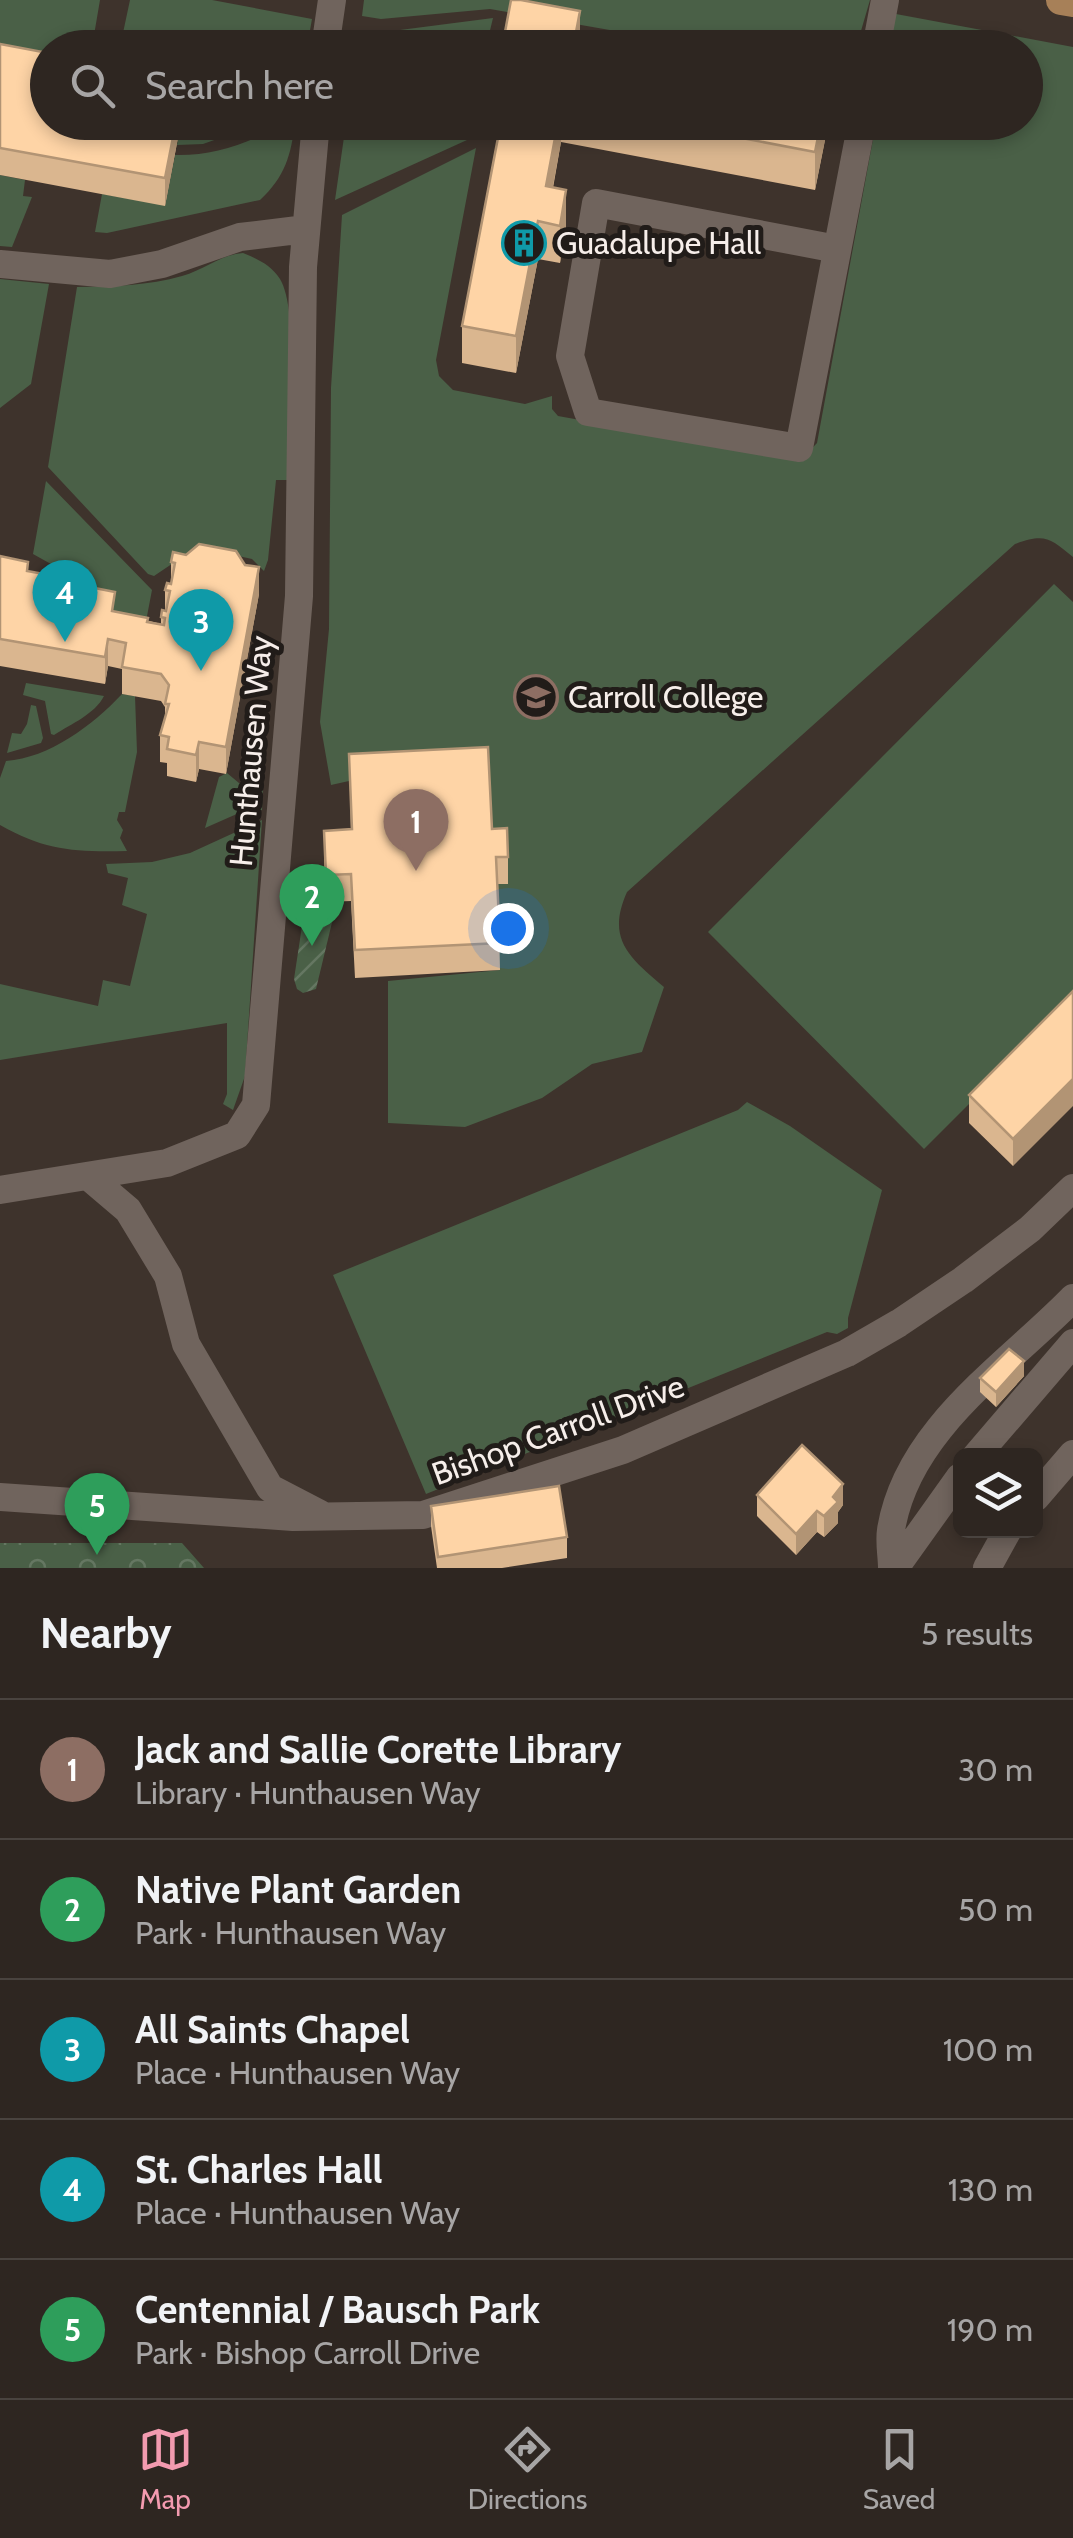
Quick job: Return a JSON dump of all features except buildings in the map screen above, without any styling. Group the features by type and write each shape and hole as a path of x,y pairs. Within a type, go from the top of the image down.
{"main road":[{"path":"1062,0 1073,2"}],"street":[{"path":"328,30 332,0"},
{"path":"879,30 885,0"},
{"name":"Hunthausen Way","path":"0,1190 167,1163 237,1135 256,1105 299,596 303,267 314,140"},
{"path":"837,250 596,202 570,356 588,412 799,448 858,140"},
{"path":"0,264 110,274 162,264 240,238 306,228"},
{"path":"88,1176 128,1210 168,1276 186,1344 270,1488 325,1516"},
{"name":"Bishop Carroll Drive","path":"0,1497 325,1516 423,1515 622,1450 847,1353 899,1324 963,1280 1030,1229 1073,1188"},
{"path":"894,1568 890,1531 902,1494 927,1446 970,1395 1073,1298"},
{"path":"983,1448 1073,1343"},
{"path":"1043,1488 1073,1454"},
{"path":"894,1568 953,1487"},
{"path":"986,1568 1003,1538"}],"green space":[{"path":"0,0 100,0 95,30 30,30 30,77 0,71"},
{"path":"130,0 212,0 312,19 310,30 124,30"},
{"path":"364,0 870,0 861,30 610,30 490,9 381,19 362,16"},
{"path":"896,14 982,30 892,30"},
{"path":"493,18 490,30 400,30"},
{"path":"1043,41 1073,47 1073,557 1047,539 1015,544 627,892 619,922 624,946 664,987 642,1052 592,1064 542,1098 465,1127 388,1123 388,981 500,970 349,781 331,785 320,722 329,629 331,388 342,215 476,148 436,360 439,376 453,390 525,404 552,396 552,409 558,416 801,460 817,443 873,140 1043,140"},
{"path":"178,140 214,140 203,144 177,145"},
{"path":"250,140 292,140 281,174 260,200 107,233 95,232 102,194 165,205 175,155 231,147"},
{"path":"344,140 467,140 335,200"},
{"path":"0,175 25,180 23,196 32,197 12,247 0,246"},
{"path":"243,253 264,263 280,279 290,318 289,480 276,480 268,560 264,571 252,559 197,547 154,576 48,467 77,287 169,279"},
{"path":"0,279 49,284 31,384 0,408"},
{"path":"46,481 152,590 143,637 71,601 76,578 33,554"},
{"path":"1054,584 1073,602 1073,1000 924,1149 708,932"},
{"path":"26,683 104,696 89,713 54,735 45,701 23,695"},
{"path":"122,694 135,696 137,752 125,812 119,812 117,820 127,851 61,848 0,825 0,778 6,761 54,747 98,717"},
{"path":"31,705 36,706 41,743 7,753 12,733 21,734 27,724"},
{"path":"227,773 239,783 263,786 262,810 239,813 205,828 219,777"},
{"path":"262,820 245,1076 233,1110 223,1104 227,1094 227,1023 0,1060 0,984 98,1006 103,980 130,986 147,914 122,905 128,878 108,873 106,864 152,862 190,853"},
{"path":"335,910 316,989 303,993 294,979 304,913"},
{"path":"747,1102 790,1126 882,1190 848,1328 837,1334 827,1332 426,1494 333,1275 738,1110"},
{"path":"0,1543 182,1543 204,1568 0,1568"}],"place":[{"name":"Guadalupe Hall","path":"524,243"},
{"name":"St. Charles Hall","path":"65,642"},
{"name":"All Saints Chapel","path":"201,671"},
{"name":"Carroll College","path":"536,697"},
{"name":"Jack and Sallie Corette Library","path":"416,871"},
{"name":"Native Plant Garden","path":"312,946"},
{"name":"Centennial / Bausch Park","path":"97,1555"}]}
